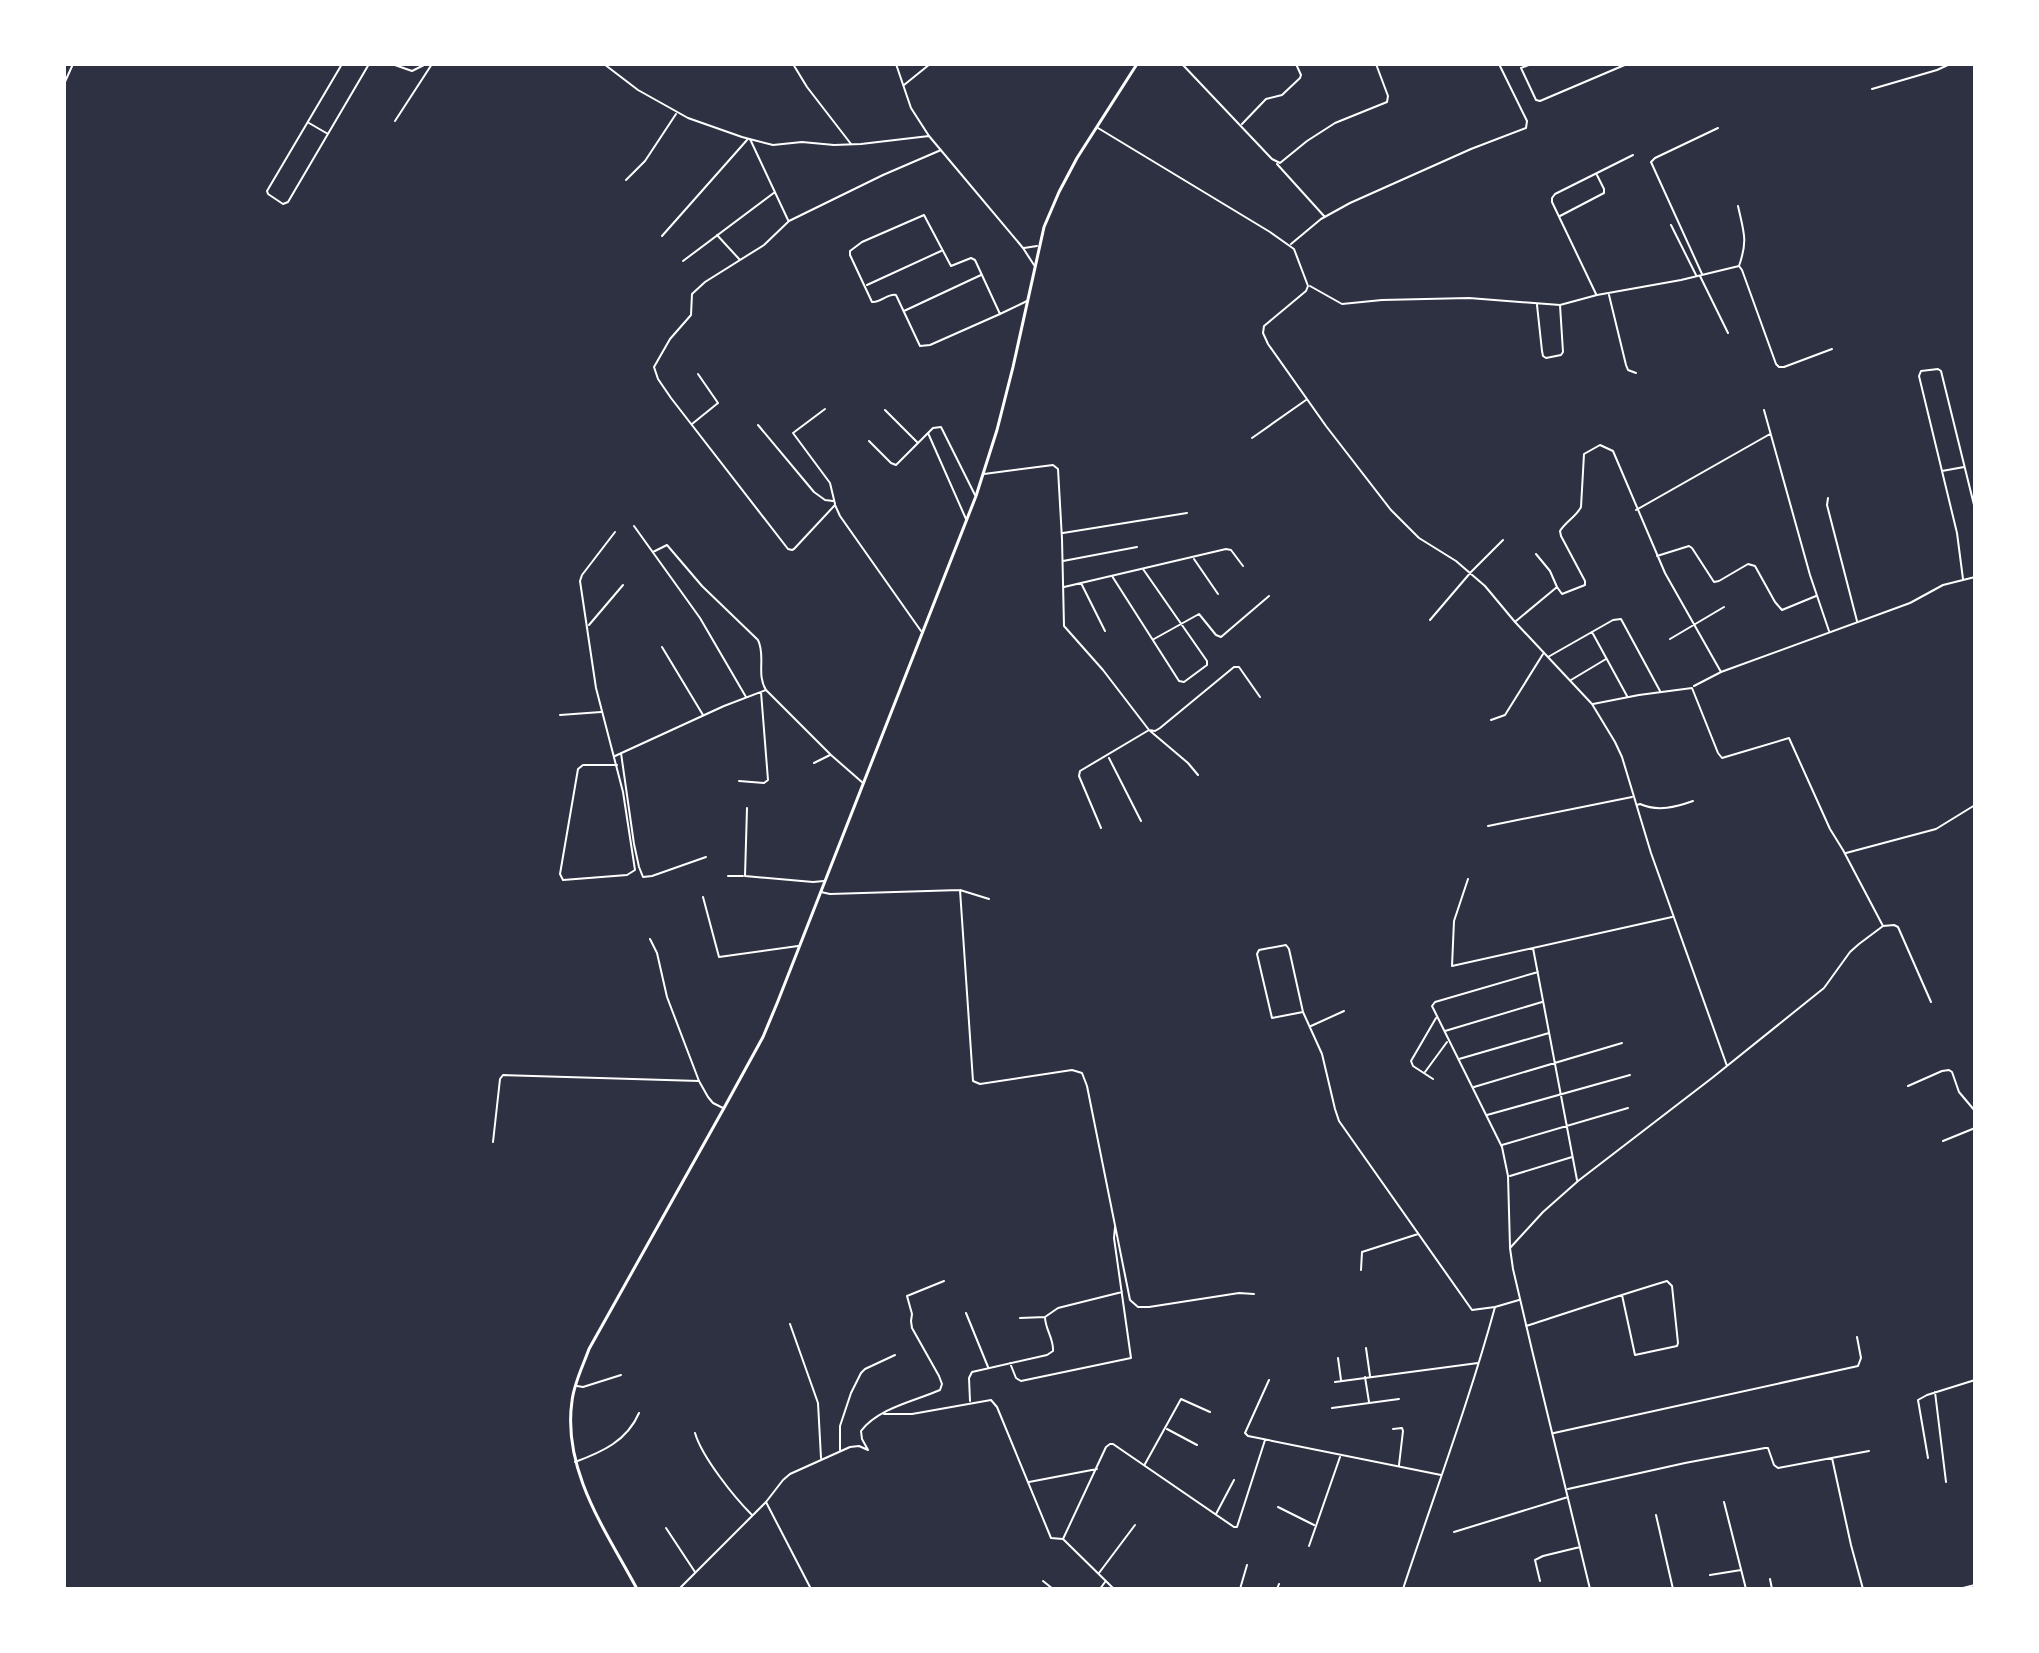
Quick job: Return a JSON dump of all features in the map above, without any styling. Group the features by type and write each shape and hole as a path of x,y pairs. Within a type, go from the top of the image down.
{"main road":[{"path":"637,1589 594,1508 575,1462 571,1420 575,1385 589,1349 763,1037 976,496 997,430 1047,218 1059,192 1137,64"}],"street":[{"path":"64,84 73,64"},
{"path":"342,64 267,191 283,204 288,202 369,64"},
{"path":"392,64 412,71 426,64"},
{"path":"395,121 432,64"},
{"path":"604,64 638,90 677,113 708,126 778,146 802,142 852,145 929,136"},
{"path":"793,64 852,145"},
{"path":"896,64 911,108 929,136 1034,265"},
{"path":"903,86 930,64"},
{"path":"1182,64 1325,217"},
{"path":"1241,125 1266,99 1282,95 1300,78 1296,64"},
{"path":"1277,163 1335,123 1387,102 1388,96 1376,64"},
{"path":"1290,245 1325,217 1381,188 1526,128 1527,121 1499,64"},
{"path":"1531,64 1520,66 1536,100 1540,101 1627,64"},
{"path":"1872,89 1950,64"},
{"path":"64,68 70,71"},
{"path":"626,180 645,161 677,113"},
{"path":"307,122 329,135"},
{"path":"1097,127 1290,245 1297,254 1308,286 1342,304 1469,298 1560,305 1739,266"},
{"path":"1718,128 1651,162 1728,333"},
{"path":"749,139 789,221"},
{"path":"662,236 749,139"},
{"path":"834,503 794,549 788,549 691,425 658,379 654,367 670,339 691,315 692,294 705,282 764,245 789,221 941,150"},
{"path":"1597,295 1551,200 1553,196 1633,155"},
{"path":"1559,216 1604,193 1596,174"},
{"path":"683,261 775,192"},
{"path":"1738,206 1745,236 1739,266 1775,361 1779,367 1784,367 1832,349"},
{"path":"1000,314 974,259 952,267 927,216 921,215 862,242 850,251 874,302 896,295 918,344 923,347 1000,314 1028,300"},
{"path":"1671,225 1700,275"},
{"path":"717,235 741,261"},
{"path":"1023,248 1039,246"},
{"path":"865,286 942,251"},
{"path":"904,311 982,275"},
{"path":"1308,286 1267,323 1263,333 1273,353 1400,520 1429,545 1471,572 1592,704 1615,742 1727,1066"},
{"path":"1609,294 1626,365 1628,370 1636,373"},
{"path":"1537,304 1542,351 1546,358 1563,352 1560,305"},
{"path":"1963,579 1957,533 1919,376 1921,371 1941,371 1975,509"},
{"path":"691,425 718,403 698,374"},
{"path":"1252,438 1307,399"},
{"path":"825,409 793,433 830,483 840,516 923,633"},
{"path":"885,410 917,443"},
{"path":"1764,410 1829,632"},
{"path":"758,425 814,492 834,503"},
{"path":"869,441 895,465 928,433 941,427 976,496"},
{"path":"928,433 966,520"},
{"path":"1636,510 1771,434"},
{"path":"1536,554 1550,571 1562,594 1585,585 1560,531 1581,507 1584,454 1600,445 1613,451 1657,556 1721,672"},
{"path":"982,474 1057,467 1060,473 1065,628 1103,670 1149,730 1198,775"},
{"path":"1941,471 1964,467"},
{"path":"1828,498 1827,505 1857,622"},
{"path":"1062,533 1187,513"},
{"path":"634,526 700,618 746,697"},
{"path":"615,532 580,579 596,688 617,765 635,870 627,875 563,880 560,874 578,769 583,765 617,765"},
{"path":"1430,620 1503,540"},
{"path":"653,552 667,545 702,586 758,640 762,647 761,679 766,690 863,783"},
{"path":"1657,556 1689,546 1714,582 1752,564 1782,610 1817,596"},
{"path":"1062,562 1137,547"},
{"path":"1063,587 1228,549 1243,566"},
{"path":"1193,558 1218,594"},
{"path":"1112,576 1179,681 1184,682 1208,664 1143,569"},
{"path":"1592,704 1692,688 1721,672 1910,603 1943,585 1975,577"},
{"path":"1081,583 1105,631"},
{"path":"588,626 623,585"},
{"path":"1515,622 1557,587"},
{"path":"1153,640 1197,615 1201,615 1221,637 1269,596"},
{"path":"1670,639 1724,607"},
{"path":"1548,657 1617,618 1621,619 1660,692"},
{"path":"1592,632 1627,697"},
{"path":"662,647 704,716"},
{"path":"1491,720 1505,715 1544,653"},
{"path":"1570,681 1606,659"},
{"path":"1101,828 1079,773 1149,730 1157,730 1234,667 1239,667 1260,697"},
{"path":"1692,688 1722,758 1790,739 1830,829 1883,926"},
{"path":"614,756 766,690"},
{"path":"739,781 764,783 768,780 761,692"},
{"path":"560,715 603,711"},
{"path":"621,753 634,844 643,877 706,857"},
{"path":"814,763 831,755"},
{"path":"1108,756 1141,821"},
{"path":"1488,826 1633,796"},
{"path":"1636,806 1664,808 1693,801"},
{"path":"1845,854 1936,829 1975,805"},
{"path":"745,876 747,808"},
{"path":"728,876 813,882 826,880"},
{"path":"1468,879 1454,921 1452,966 1673,917"},
{"path":"960,890 973,1081 980,1084 1072,1070 1082,1073 1128,1294 1134,1304 1149,1307 1239,1293 1254,1294"},
{"path":"821,892 960,890 989,899"},
{"path":"703,897 719,957 801,945"},
{"path":"1510,1248 1543,1212 1578,1181 1828,984 1850,952 1883,926 1898,927 1931,1002"},
{"path":"650,939 657,953 667,997 699,1081 713,1103 724,1108"},
{"path":"1303,1012 1272,1018 1257,954 1259,950 1286,945 1289,949 1303,1012 1323,1057 1336,1115 1472,1310 1520,1300"},
{"path":"1533,948 1578,1181"},
{"path":"1538,972 1435,1002 1432,1008 1501,1145 1508,1176 1510,1248 1520,1300 1590,1589"},
{"path":"1444,1032 1544,1001"},
{"path":"1310,1027 1344,1011"},
{"path":"1433,1079 1413,1066 1411,1061 1436,1017"},
{"path":"1458,1059 1550,1032"},
{"path":"1424,1073 1448,1040"},
{"path":"1472,1088 1622,1043"},
{"path":"1908,1086 1949,1070 1959,1092 1975,1111"},
{"path":"493,1142 503,1075 699,1081"},
{"path":"1486,1116 1630,1075"},
{"path":"1501,1145 1628,1108"},
{"path":"1943,1141 1975,1128"},
{"path":"1508,1176 1573,1157"},
{"path":"1010,1363 1016,1378 1021,1381 1131,1358 1114,1238 1116,1226"},
{"path":"1361,1270 1362,1252 1419,1233"},
{"path":"679,1589 753,1516 790,1474 850,1447 859,1446 868,1450 861,1431 867,1423 942,1388 939,1376 911,1325 912,1314 907,1296 944,1281"},
{"path":"1526,1326 1622,1295 1667,1281 1671,1283 1677,1346 1635,1355 1622,1295"},
{"path":"1020,1318 1045,1317 1058,1308 1122,1292"},
{"path":"1403,1589 1480,1363 1495,1307"},
{"path":"966,1313 988,1368"},
{"path":"970,1402 969,1375 972,1372 1053,1351 1045,1317"},
{"path":"790,1324 818,1403 821,1460"},
{"path":"1553,1433 1858,1366 1861,1358 1857,1337"},
{"path":"1366,1348 1371,1377"},
{"path":"840,1451 840,1426 861,1373 895,1355"},
{"path":"1338,1358 1341,1381"},
{"path":"1335,1382 1480,1363"},
{"path":"575,1385 583,1387 621,1375"},
{"path":"1365,1377 1369,1403"},
{"path":"1269,1380 1245,1433 1248,1436 1443,1475"},
{"path":"1928,1458 1918,1400 1975,1380"},
{"path":"1935,1392 1946,1482"},
{"path":"880,1415 912,1414 986,1399 994,1402 1051,1538 1063,1539 1114,1589"},
{"path":"1145,1465 1181,1399 1210,1412"},
{"path":"1332,1408 1399,1399"},
{"path":"575,1462 595,1454 627,1433 639,1413"},
{"path":"1166,1428 1197,1445"},
{"path":"1393,1429 1403,1429 1399,1467"},
{"path":"695,1433 700,1446 729,1488 753,1516"},
{"path":"1063,1539 1110,1444 1237,1527 1265,1440"},
{"path":"1567,1489 1765,1448 1770,1450 1774,1465 1778,1468 1869,1451"},
{"path":"1309,1546 1341,1455"},
{"path":"1832,1457 1863,1589"},
{"path":"1028,1482 1097,1469"},
{"path":"1216,1515 1234,1480"},
{"path":"1454,1532 1569,1497"},
{"path":"766,1502 811,1589"},
{"path":"1724,1502 1746,1589"},
{"path":"1278,1507 1316,1525"},
{"path":"1656,1515 1673,1589"},
{"path":"1099,1574 1135,1525"},
{"path":"666,1528 696,1573"},
{"path":"1540,1581 1535,1560 1581,1547"},
{"path":"1240,1589 1247,1565"},
{"path":"1710,1575 1742,1570"},
{"path":"1770,1579 1772,1589"},
{"path":"1043,1581 1053,1589"},
{"path":"1100,1589 1105,1581"},
{"path":"1277,1589 1279,1584"},
{"path":"1959,1589 1975,1585"}]}
